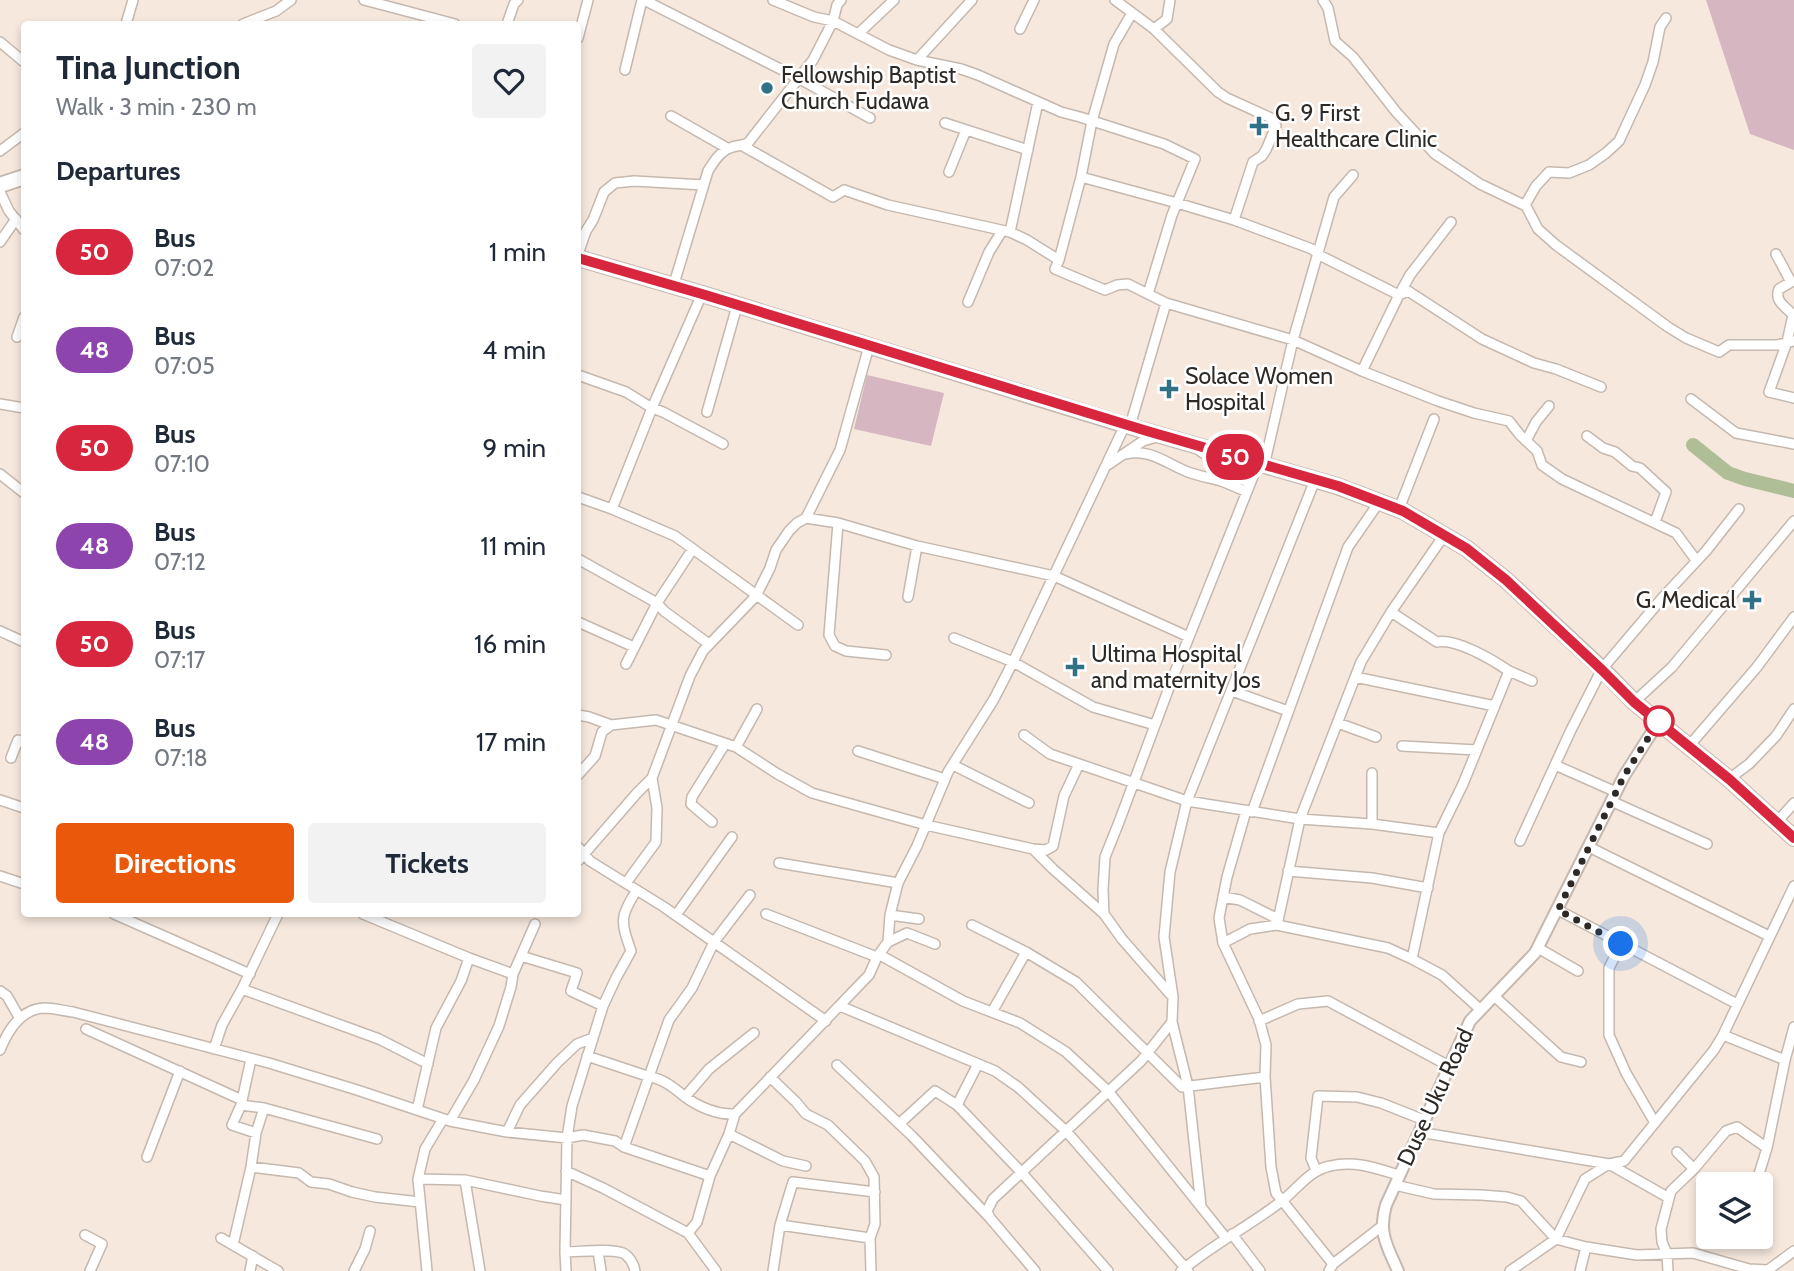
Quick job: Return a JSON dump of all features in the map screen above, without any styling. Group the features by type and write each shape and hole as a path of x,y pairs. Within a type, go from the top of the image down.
{"main road":[{"path":"0,185 21,178"},
{"path":"581,257 1162,436 1315,480 1399,509 1445,534 1506,580 1634,702 1729,779 1794,838"}],"street":[{"path":"127,21 133,0"},
{"path":"250,21 291,0"},
{"path":"364,0 445,21"},
{"path":"508,21 518,0"},
{"path":"581,27 588,0"},
{"path":"625,70 643,0 800,79 870,118"},
{"path":"773,0 814,17 833,21 889,50 978,75 1061,112 1164,144 1195,159 1171,215 1148,294"},
{"path":"671,116 727,148 748,143 813,60 841,0"},
{"path":"858,34 894,0"},
{"path":"917,60 972,0"},
{"path":"1020,29 1034,0"},
{"path":"1115,0 1154,29 1218,92 1273,119 1276,126 1266,150 1253,162 1234,220"},
{"path":"1154,29 1167,19 1170,0"},
{"path":"1323,0 1328,8 1335,41 1353,57 1414,133 1435,154 1461,172 1526,206 1538,229 1556,246 1668,327 1719,352 1729,345 1777,345 1790,342"},
{"path":"1132,13 1114,44 1055,269 1105,289 1128,284 1166,303 1293,341 1450,405 1509,422 1537,451 1542,465 1562,479 1676,533 1696,560"},
{"path":"1526,206 1536,186 1549,172 1569,173 1589,165 1619,141 1646,85 1660,27 1666,18"},
{"path":"0,43 21,60"},
{"path":"968,302 989,252 1006,232 1038,102"},
{"path":"945,123 1028,150"},
{"path":"949,172 966,130"},
{"path":"1,149 21,135"},
{"path":"743,146 833,197 844,190 888,205 1006,232 1027,240 1059,260"},
{"path":"673,287 708,171 727,148"},
{"path":"1104,914 1105,857 1248,488 1261,465 1334,197 1353,175"},
{"path":"1081,177 1177,202 1312,249 1319,256 1399,295 1408,291 1482,340 1534,363 1601,387"},
{"path":"581,247 604,192 615,183 634,181 704,185"},
{"path":"0,192 9,211 21,226"},
{"path":"0,242 16,219"},
{"path":"1362,371 1410,275 1451,222"},
{"path":"1776,254 1791,282 1779,289 1778,299 1793,315 1790,342 1769,392 1794,398"},
{"path":"612,509 652,408 702,294"},
{"path":"688,1233 697,1222 710,1176 735,1114 869,975 888,942 890,915 898,883 953,765 1013,662 1128,425 1166,303"},
{"path":"707,412 737,306"},
{"path":"17,337 21,326"},
{"path":"806,519 840,450 869,346"},
{"path":"581,376 626,391 652,408 723,444"},
{"path":"1691,399 1736,433 1794,444"},
{"path":"0,404 21,408"},
{"path":"1527,441 1536,422 1549,405"},
{"path":"1399,509 1434,419"},
{"path":"1106,466 1143,441 1162,436"},
{"path":"1587,436 1603,448 1615,452 1632,466 1640,468 1666,492 1655,522"},
{"path":"1189,444 1248,488"},
{"path":"1126,454 1147,453 1188,472 1248,488"},
{"path":"0,474 21,491"},
{"path":"1202,1207 1188,1086 1172,1022 1173,996 1164,937 1170,873 1187,802 1315,480"},
{"path":"581,498 675,536 798,625"},
{"path":"1380,501 1348,547 1249,811 1227,877 1219,918 1223,943 1259,1021 1266,1045 1265,1077 1271,1167 1276,1193 1331,1268 1382,1226"},
{"path":"1520,841 1602,670 1739,509"},
{"path":"581,852 652,778 690,676 703,651 756,596 776,550 797,523 806,519 838,523 918,546 1054,576 1189,637"},
{"path":"838,523 829,635 835,646 846,651 886,655"},
{"path":"1634,702 1672,667 1792,528"},
{"path":"1278,922 1300,819 1361,662 1391,612 1445,534"},
{"path":"908,597 918,546"},
{"path":"626,664 656,603 692,550"},
{"path":"581,561 656,603 709,644"},
{"path":"1391,612 1437,642 1458,645 1532,681"},
{"path":"1689,746 1758,667 1794,617"},
{"path":"581,623 634,647"},
{"path":"0,631 21,641"},
{"path":"954,638 1013,662 1093,707 1155,725"},
{"path":"1412,959 1438,834 1463,785 1509,671"},
{"path":"1355,677 1495,706"},
{"path":"1232,691 1288,711"},
{"path":"736,747 757,709"},
{"path":"1729,779 1749,764 1776,736 1794,709"},
{"path":"581,716 611,725 656,720 736,747 776,774 812,793 926,825 1033,849 1046,850 1053,846 1064,796 1080,764"},
{"name":"Duse Uku Road","path":"1382,1226 1386,1205 1471,1021 1535,953 1624,776 1659,721"},
{"path":"1338,723 1376,737"},
{"path":"581,772 595,756 603,732 611,725"},
{"path":"1024,735 1050,754 1187,802 1300,819 1372,824 1438,834"},
{"path":"11,758 18,740 21,742"},
{"path":"712,822 691,804 692,797 725,744"},
{"path":"1402,746 1477,750"},
{"path":"859,751 946,779"},
{"path":"953,765 1029,803"},
{"path":"1555,765 1707,844"},
{"path":"1372,773 1372,824"},
{"path":"626,883 656,842 657,808 652,778"},
{"path":"0,800 21,807"},
{"path":"1776,823 1794,803"},
{"path":"676,915 732,837"},
{"path":"1589,847 1769,936"},
{"path":"1033,849 1104,914 1122,939 1173,996"},
{"path":"581,855 676,915 826,1021"},
{"path":"779,863 898,883"},
{"path":"1288,871 1372,878 1428,888"},
{"path":"0,876 21,883"},
{"path":"1510,1271 1556,1239 1585,1179 1609,1164 1624,1161 1714,1050 1794,886"},
{"path":"566,1271 567,1138 572,1106 603,1006 631,951 622,925 625,908 637,890"},
{"path":"624,1147 669,1020 692,988 714,942 750,895"},
{"path":"1223,897 1240,901 1278,922 1388,948 1442,975 1481,1010"},
{"path":"1558,910 1737,1004"},
{"path":"766,914 879,956 963,1001 1020,1023 1066,1052 1108,1091 1202,1207 1260,1271"},
{"path":"890,915 919,919"},
{"path":"121,917 250,974"},
{"path":"214,1049 222,1024 250,974 277,917"},
{"path":"370,917 513,974"},
{"path":"1223,943 1250,929 1278,922"},
{"path":"427,1271 418,1179 425,1149 474,1080 499,1026 513,974 535,924"},
{"path":"972,925 1026,952 1076,982 1182,1087 1265,1077"},
{"path":"888,942 908,933 935,944"},
{"path":"1621,944 1609,968 1609,1035 1626,1073 1655,1123"},
{"path":"1538,948 1578,971"},
{"path":"992,1012 1026,952"},
{"path":"521,956 577,973 571,991 603,1006"},
{"path":"417,1110 436,1028 461,981 469,958"},
{"path":"242,989 379,1038 428,1064"},
{"path":"0,991 7,996 19,1017"},
{"path":"1494,996 1561,1057 1581,1062"},
{"path":"1259,1021 1298,1004 1328,1001 1449,1066"},
{"path":"840,1006 995,1071 1018,1087 1066,1131 1184,1270 1283,1200 1316,1170 1349,1163 1369,1166 1434,1194 1481,1195 1521,1201 1556,1239 1586,1247 1637,1255 1693,1253 1747,1270 1768,1270 1794,1251"},
{"path":"0,1050 5,1037 19,1017 42,1008 73,1012 251,1059 446,1120 507,1132 567,1138 583,1135 615,1141 624,1147 710,1176"},
{"path":"990,1218 987,1211 993,1199 1148,1052 1172,1022"},
{"path":"86,1028 241,1102 377,1139"},
{"path":"1760,1172 1793,1031"},
{"path":"685,1097 709,1069 754,1033"},
{"path":"1723,1035 1785,1060"},
{"path":"507,1132 520,1105 557,1063 577,1044 593,1038"},
{"path":"587,1056 657,1078 685,1097 721,1114 735,1114"},
{"path":"251,1059 241,1102 232,1125 257,1133"},
{"path":"957,1105 978,1064"},
{"path":"837,1065 900,1124 990,1218 1035,1271"},
{"path":"147,1157 180,1071"},
{"path":"770,1077 806,1114 828,1125 865,1161 874,1177 875,1224 870,1238 871,1271"},
{"path":"900,1124 935,1091 957,1105 1022,1172 1108,1271"},
{"path":"1316,1170 1311,1158 1318,1096 1357,1097 1381,1103 1424,1120"},
{"path":"233,1245 264,1108"},
{"path":"1668,1271 1661,1229 1671,1191 1727,1131 1737,1127 1767,1148"},
{"path":"1419,1132 1609,1164 1669,1198"},
{"path":"729,1134 783,1161 806,1166"},
{"path":"1677,1152 1694,1169"},
{"path":"251,1167 299,1173 311,1182 329,1184 363,1195 420,1202"},
{"path":"566,1171 688,1233 716,1271"},
{"path":"418,1179 466,1180 566,1200"},
{"path":"466,1180 480,1271"},
{"path":"773,1271 780,1225 793,1182 874,1192"},
{"path":"780,1225 870,1238"},
{"path":"1382,1226 1383,1236 1398,1271"},
{"path":"354,1271 370,1231"},
{"path":"85,1235 102,1244 90,1271"},
{"path":"221,1238 278,1271"},
{"path":"1580,1271 1586,1247"},
{"path":"598,1251 601,1271"},
{"path":"565,1252 624,1253 634,1264 635,1271"},
{"path":"250,1271 253,1256"}],"shaded area":[{"path":"1706,0 1794,0 1794,150 1750,134"},
{"path":"867,375 944,393 931,446 854,429"}],"waterway":[{"path":"1693,445 1728,473 1794,491"}],"bus line":[{"name":"50","path":"581,259 1147,431 1338,486 1403,511 1466,548 1506,580 1634,702 1729,779 1794,838"}],"place":[{"name":"Fellowship Baptist Church Fudawa","path":"767,88"},
{"name":"G. 9 First Healthcare Clinic","path":"1259,126"},
{"name":"Solace Women Hospital","path":"1169,389"},
{"name":"G. Medical","path":"1752,600"},
{"name":"Ultima Hospital and maternity Jos","path":"1075,667"}],"route":[{"path":"1621,944 1558,910 1624,776 1659,721"}]}
